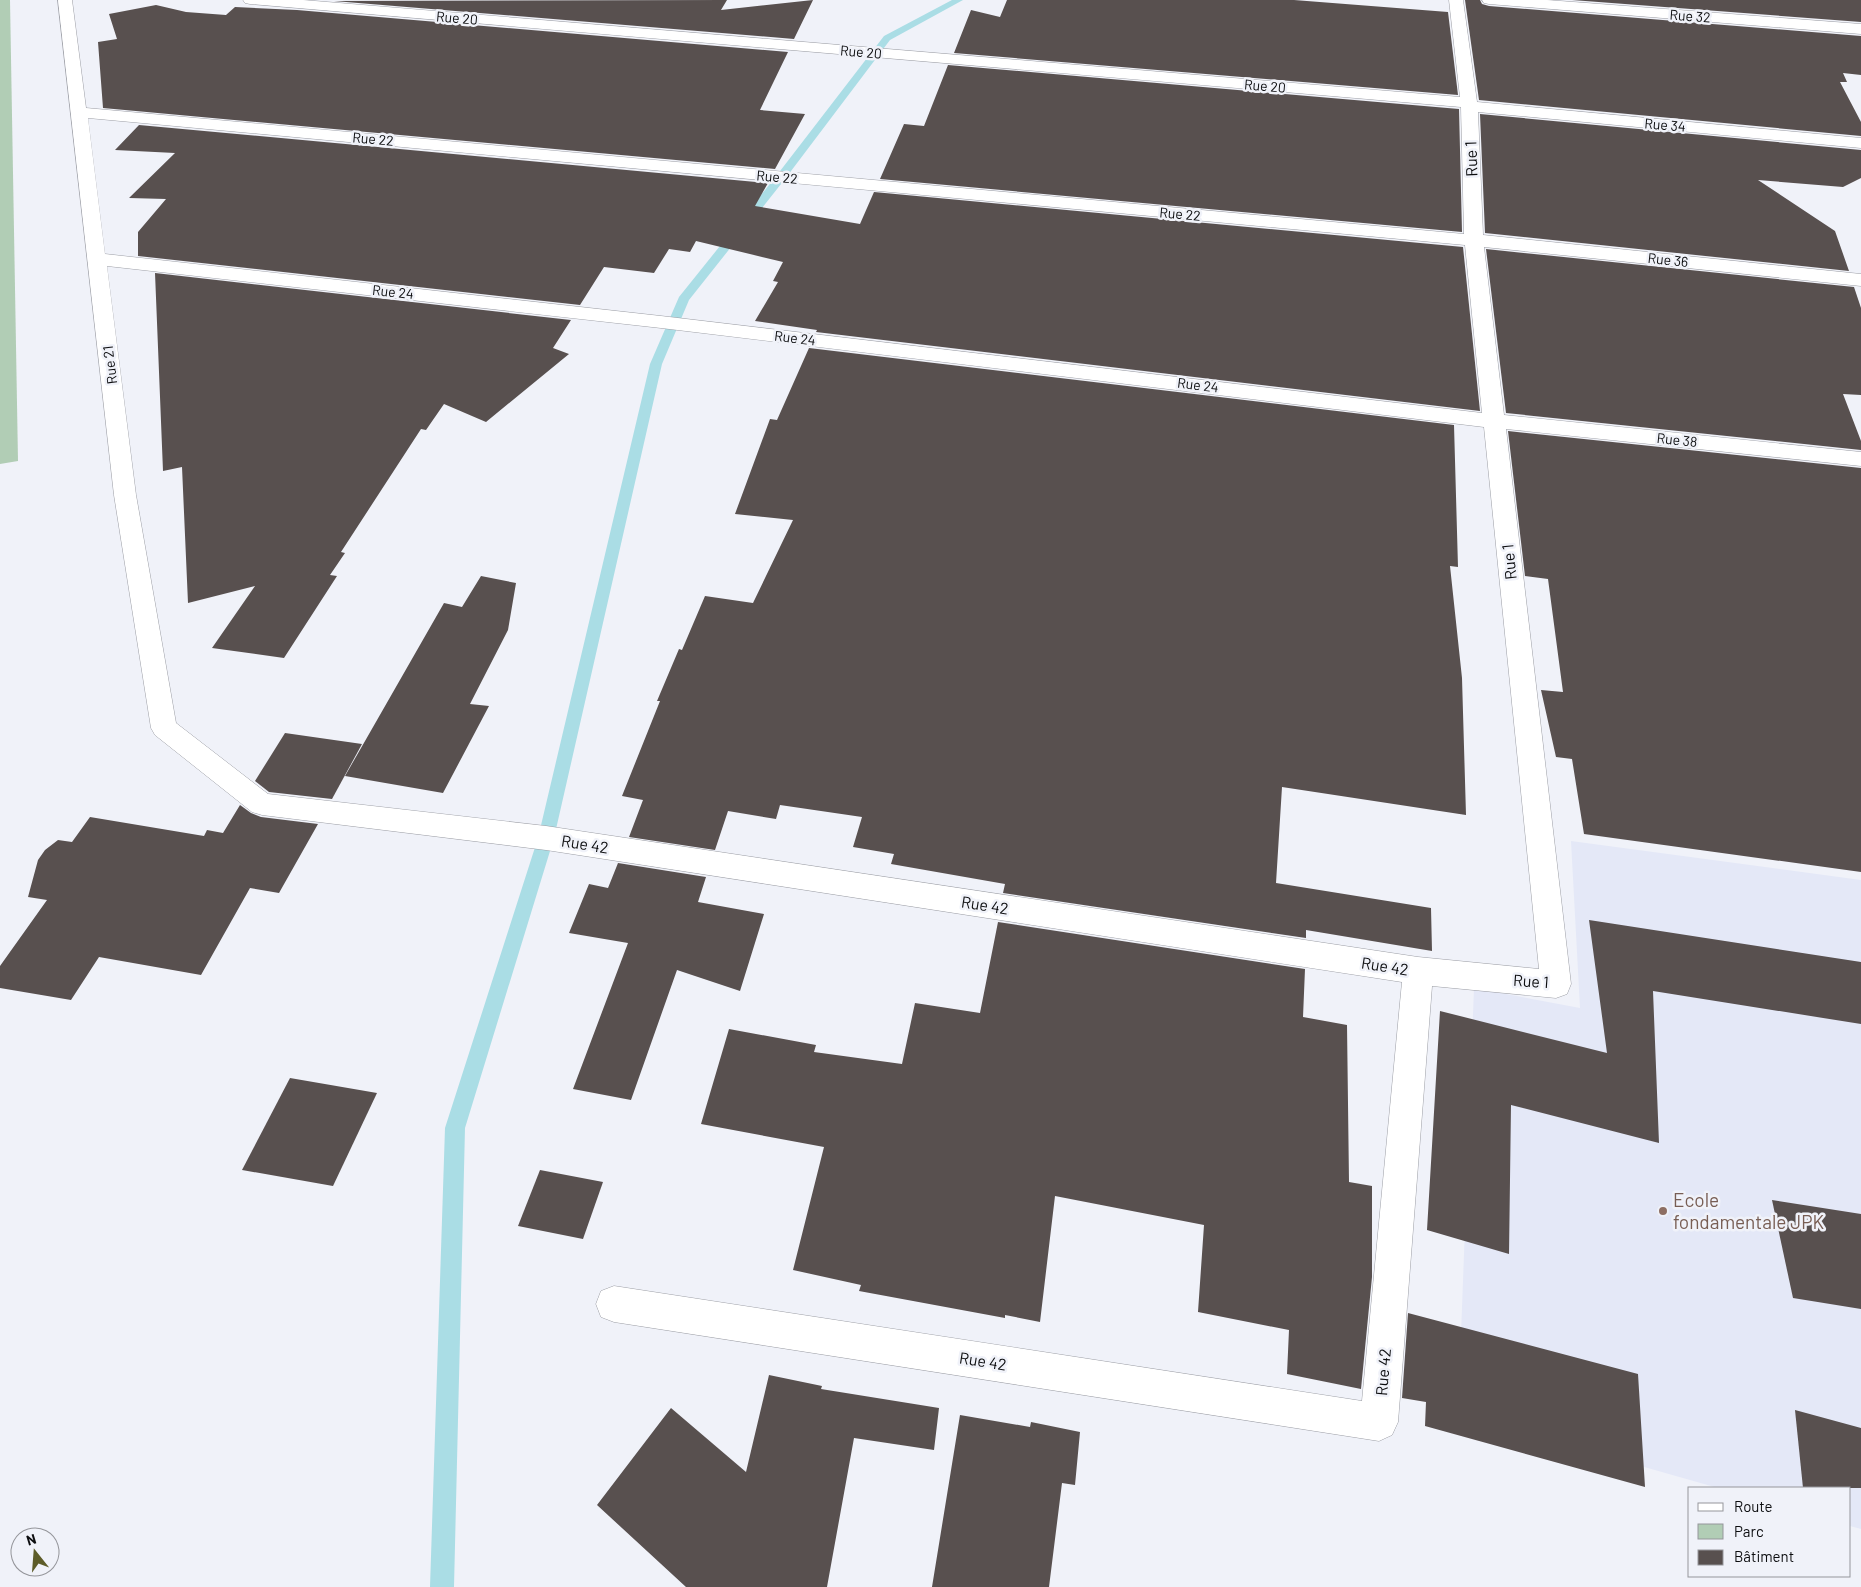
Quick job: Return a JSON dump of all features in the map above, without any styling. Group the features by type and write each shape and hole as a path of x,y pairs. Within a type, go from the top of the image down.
{"street":[{"name":"Rue 21","path":"66,0 125,495 164,728"},
{"name":"Rue 20","path":"250,0 1470,105"},
{"name":"Rue 1","path":"1418,971 1556,984 1474,240 1470,105 1456,0"},
{"name":"Rue 32","path":"1489,0 1861,29"},
{"name":"Rue 34","path":"1470,105 1861,143"},
{"name":"Rue 22","path":"79,112 1474,240"},
{"name":"Rue 36","path":"1474,240 1861,280"},
{"name":"Rue 24","path":"97,259 670,323 1493,421"},
{"name":"Rue 38","path":"1493,421 1861,459"},
{"name":"Rue 42","path":"164,728 262,804 546,838 1418,971 1379,1422 614,1304"}],"shaded area":[{"name":"Ecole fondamentale JPK","path":"1571,841 1861,880 1861,1529 1851,1526 1851,1487 1714,1487 1458,1414 1474,988 1580,1008"}],"green space":[{"path":"0,0 10,0 18,461 0,464"}],"building":[{"path":"727,0 721,10 813,0 794,39 334,1"},
{"path":"1007,0 1294,0 1448,12 1458,95 954,53 971,10 1000,17"},
{"path":"1465,0 1480,0 1482,4 1489,6 1861,36 1861,75 1843,73 1847,82 1840,82 1861,122 1861,136 1479,100"},
{"path":"1572,0 1861,0 1861,22"},
{"path":"156,5 186,12 226,15 235,7 297,10 788,52 760,110 805,114 775,169 103,108 98,42 117,39 109,14"},
{"path":"948,65 1459,109 1462,232 880,179 904,124 924,126"},
{"path":"1480,114 1861,150 1861,178 1843,187 1758,180 1835,231 1849,271 1485,233"},
{"path":"139,125 768,183 755,206 860,224 874,192 1463,247 1480,411 816,332 817,330 755,321 778,282 773,281 783,262 696,241 690,252 669,249 654,273 604,267 580,305 138,256 138,232 166,199 129,198 175,153 115,150"},
{"path":"1486,249 1854,287 1861,308 1861,395 1843,394 1861,441 1861,450 1506,413"},
{"path":"155,273 571,320 553,348 569,354 486,422 444,404 426,430 421,429 341,552 345,553 330,575 337,576 284,658 212,648 255,586 188,603 182,467 163,471"},
{"path":"809,348 1454,425 1458,567 1450,566 1462,678 1466,815 1282,787 1276,883 1431,908 1432,951 1306,930 1306,938 1003,893 1005,884 891,864 894,854 853,847 862,817 780,805 776,819 728,811 715,850 629,837 643,800 622,796 660,701 657,701 679,649 682,650 705,596 753,603 793,520 735,514 770,419 777,420"},
{"path":"1508,431 1861,468 1861,872 1584,834 1572,759 1556,757 1541,690 1563,692 1548,579 1525,576"},
{"path":"481,576 516,583 508,630 470,704 489,706 443,793 345,776 444,603 462,607"},
{"path":"285,733 362,744 332,799 269,792 255,781"},
{"path":"240,805 261,817 318,824 279,893 250,888 201,975 99,957 71,1000 0,988 0,966 47,900 28,897 38,860 45,850 58,840 72,842 90,817 204,836 207,830 223,833"},
{"path":"618,863 706,877 698,902 764,914 740,991 677,970 631,1100 573,1089 628,943 569,933 589,884 608,888"},
{"path":"1589,920 1861,962 1861,1024 1653,991 1659,1143 1511,1105 1509,1254 1427,1230 1440,1011 1607,1053"},
{"path":"998,922 1305,969 1303,1017 1347,1025 1349,1182 1372,1186 1372,1277 1361,1389 1287,1374 1289,1330 1198,1312 1204,1225 1055,1196 1040,1322 1005,1315 1005,1318 859,1291 861,1285 793,1270 824,1147 701,1124 729,1029 816,1045 814,1052 902,1064 915,1003 980,1013"},
{"path":"290,1078 377,1093 333,1186 242,1170"},
{"path":"540,1170 603,1182 583,1239 518,1226"},
{"path":"1772,1200 1861,1214 1861,1309 1793,1298"},
{"path":"1408,1313 1638,1374 1645,1487 1425,1426 1426,1402 1402,1398"},
{"path":"769,1375 822,1386 821,1389 939,1408 934,1450 854,1438 827,1587 686,1587 597,1505 671,1408 746,1472"},
{"path":"1795,1410 1861,1428 1861,1488 1803,1487"},
{"path":"960,1415 1030,1427 1031,1422 1080,1432 1075,1485 1062,1483 1049,1587 932,1587"}],"waterway":[{"path":"442,1587 455,1128 546,838 656,364 683,299 781,177 887,38 959,0"}],"place":[{"name":"Ecole fondamentale JPK","path":"1663,1211"}]}
